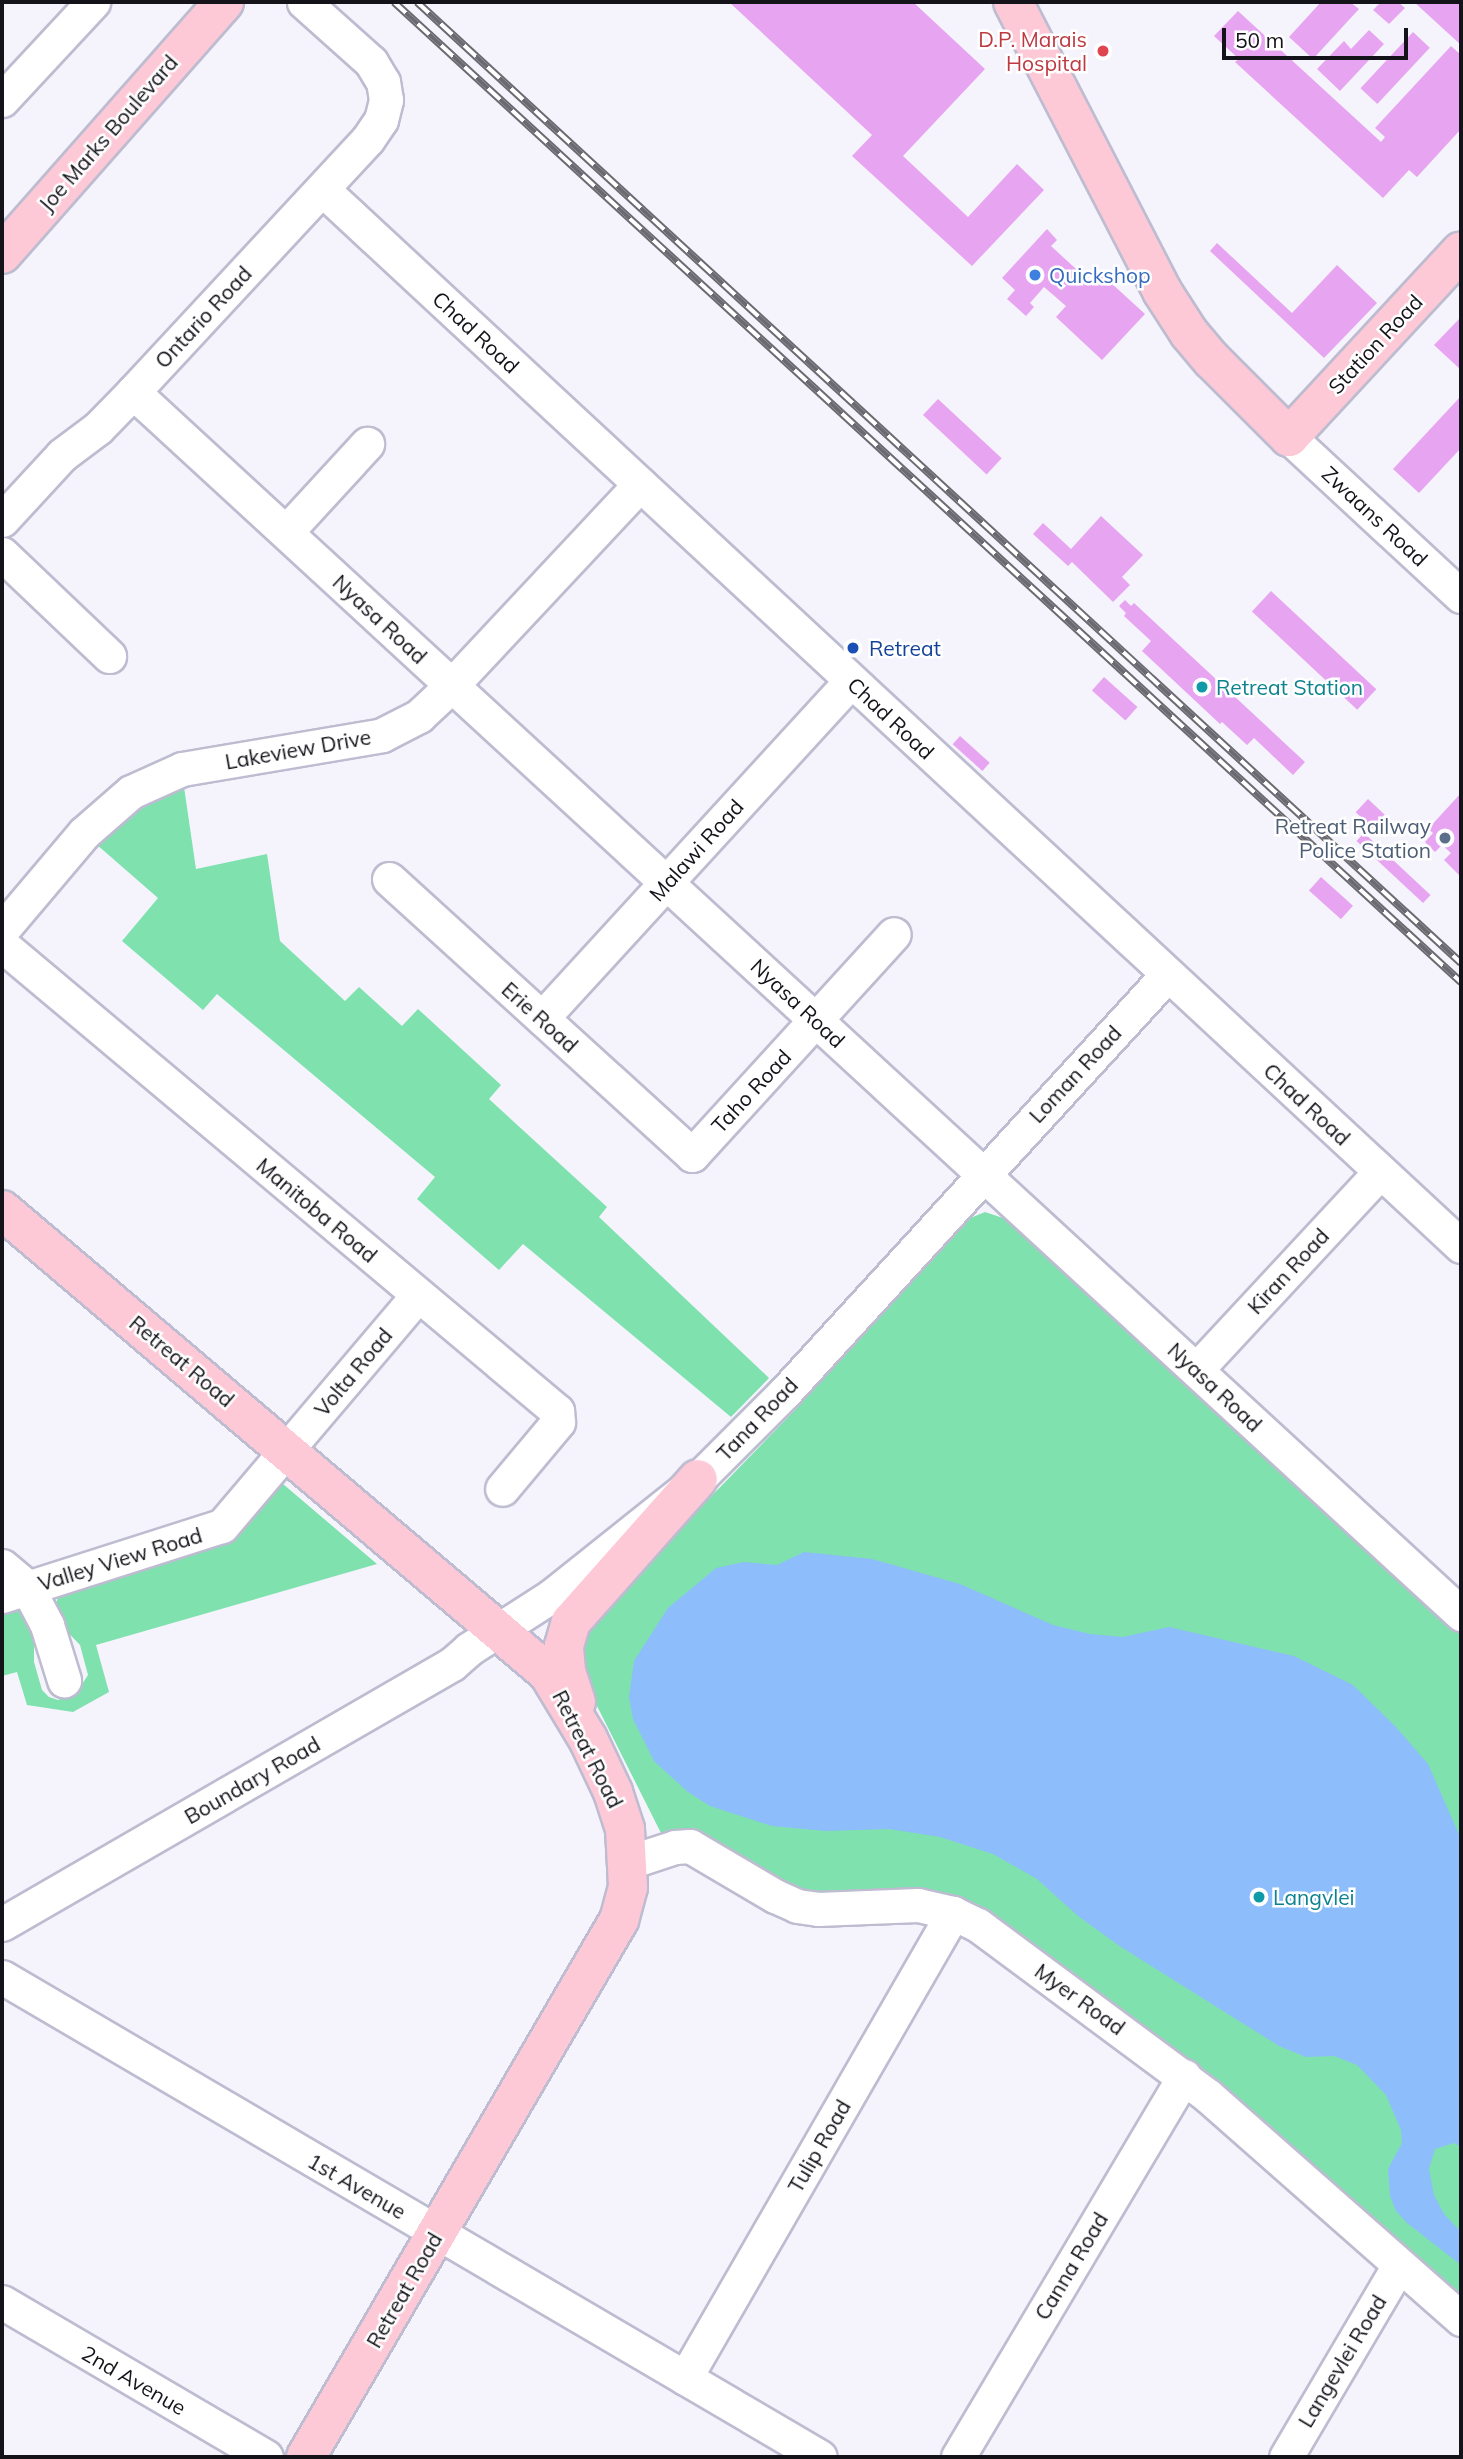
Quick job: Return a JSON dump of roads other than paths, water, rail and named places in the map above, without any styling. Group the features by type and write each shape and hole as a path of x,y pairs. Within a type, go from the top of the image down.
{"main road":[{"path":"1013,2 1162,291 1189,333 1212,360 1289,437"},
{"name":"Joe Marks Boulevard","path":"2,254 219,7"},
{"name":"Station Road","path":"1289,437 1461,251"},
{"name":"Retreat Road","path":"2,1210 548,1673 588,1739 620,1811 629,1862 625,1904 607,1943 306,2457"},
{"path":"588,1739 566,1671 564,1646 568,1629 578,1610 698,1479"}],"street":[{"path":"2,100 93,2"},
{"name":"Ontario Road","path":"2,520 62,455 97,428 133,392 322,189 371,135 381,120 386,100 383,82 371,62 304,2"},
{"name":"Chad Road","path":"322,189 1461,1246"},
{"name":"Nyasa Road","path":"133,392 1461,1614"},
{"name":"Zwaans Road","path":"1289,437 1461,596"},
{"path":"286,532 367,444"},
{"name":"Lakeview Drive","path":"2,930 84,833 131,792 182,769 382,735 419,716 452,685 640,484"},
{"path":"2,554 109,656"},
{"name":"Malawi Road","path":"542,1018 851,681"},
{"name":"Erie Road","path":"389,879 692,1155"},
{"name":"Taho Road","path":"692,1155 894,934"},
{"name":"Manitoba Road","path":"2,945 559,1415 558,1422 502,1489"},
{"name":"Loman Road","path":"983,1173 1167,975"},
{"name":"Kiran Road","path":"1196,1370 1380,1172"},
{"name":"Tana Road","path":"499,1632 550,1597 698,1479 785,1392 983,1173"},
{"name":"Volta Road","path":"287,1450 418,1295"},
{"name":"Valley View Road","path":"14,1591 216,1530 227,1522 287,1450"},
{"path":"2,1566 14,1591 47,1625 64,1680"},
{"name":"Boundary Road","path":"2,1924 422,1682 452,1664 468,1649 499,1632"},
{"name":"Myer Road","path":"629,1862 675,1847 690,1846 797,1906 818,1909 918,1905 953,1913 978,1925 1184,2076 1461,2319"},
{"name":"Tulip Road","path":"685,2378 953,1913"},
{"name":"1st Avenue","path":"2,1978 820,2457"},
{"name":"Canna Road","path":"958,2457 1184,2076"},
{"name":"Langevlei Road","path":"1286,2457 1399,2265"},
{"name":"2nd Avenue","path":"2,2302 266,2457"}],"water":[{"name":"Langvlei","path":"804,1552 872,1559 960,1584 1053,1625 1090,1634 1123,1637 1169,1627 1294,1656 1353,1685 1396,1727 1428,1764 1461,1839 1461,2147 1454,2143 1435,2149 1429,2169 1434,2195 1444,2214 1461,2232 1461,2265 1407,2223 1396,2211 1390,2196 1388,2169 1402,2143 1401,2130 1386,2095 1357,2065 1334,2056 1306,2057 1279,2046 1121,1947 1078,1916 1037,1879 993,1854 940,1837 889,1829 826,1831 772,1826 710,1806 688,1792 654,1761 633,1719 629,1697 634,1661 668,1608 716,1568 744,1562 777,1565"}],"railway":[{"path":"394,2 1461,982"},
{"path":"417,2 1461,963"}],"place":[{"name":"D.P. Marais Hospital","path":"1103,51"},
{"name":"Quickshop","path":"1035,275"},
{"name":"Retreat","path":"853,648"},
{"name":"Retreat Station","path":"1202,687"},
{"name":"Retreat Railway Police Station","path":"1445,838"},
{"name":"Langvlei","path":"1259,1897"}]}
